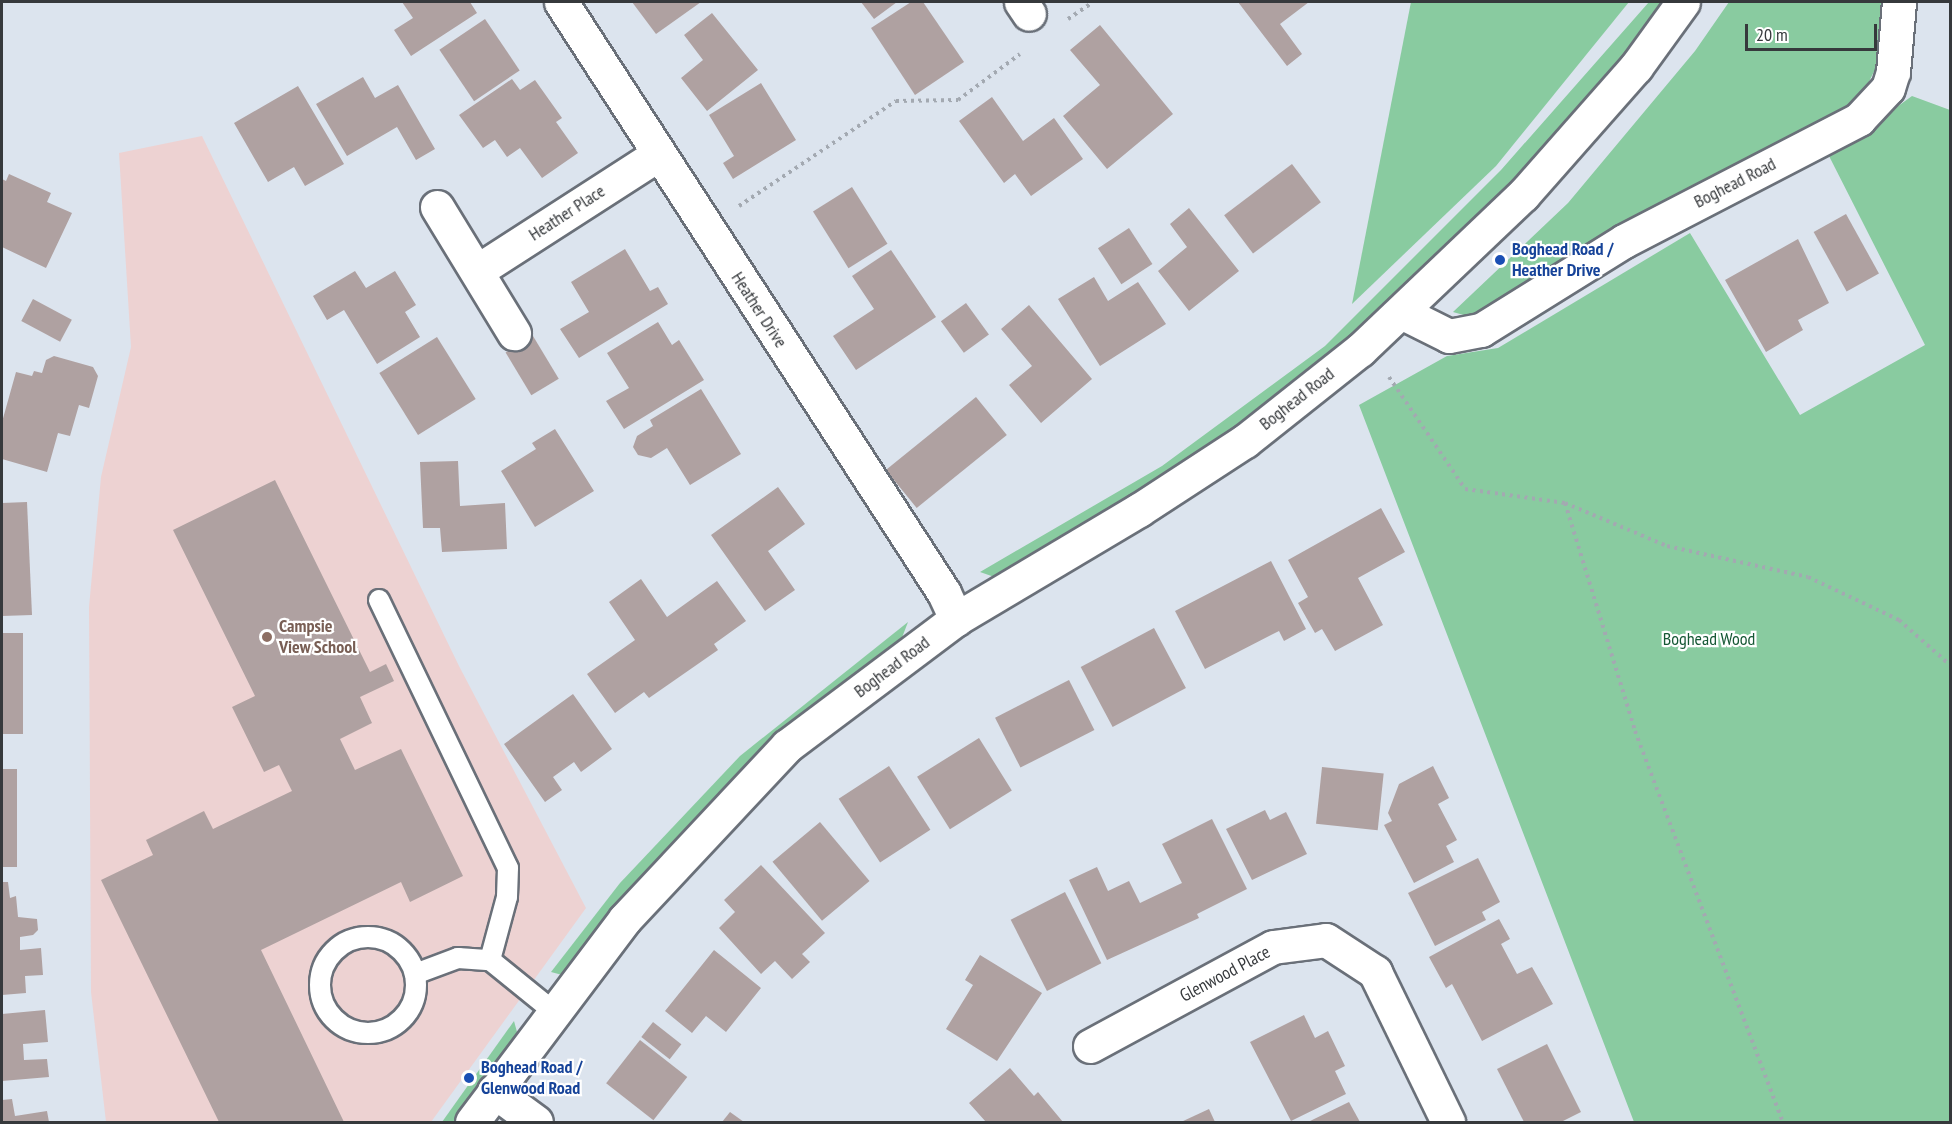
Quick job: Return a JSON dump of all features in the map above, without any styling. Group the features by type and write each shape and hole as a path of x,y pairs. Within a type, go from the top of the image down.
{"street":[{"name":"Heather Drive","path":"561,2 657,155 944,593 956,619"},
{"name":"Boghead Road","path":"472,1122 553,1011 625,919 787,746 956,619 1139,510 1245,441 1360,350 1403,313 1523,195 1636,67 1683,2"},
{"name":"Boghead Road","path":"1403,313 1449,336 1480,330 1624,241 1858,119 1888,88 1893,72 1899,2"},
{"name":"Heather Place","path":"477,271 657,155"},
{"path":"437,207 514,333"},
{"name":"Glenwood Place","path":"1090,1046 1273,947 1326,940 1375,972 1448,1122"},
{"path":"494,1091 536,1122"}],"lane":[{"path":"379,600 508,868 507,897 490,960"},
{"path":"359,937 390,942 402,950 415,974 416,996 410,1011 385,1031 352,1031 327,1012 321,997 324,966 332,953 359,937"},
{"path":"415,974 458,958 490,960 553,1011"}],"path":[{"path":"1060,25 1093,2"},
{"path":"705,228 896,101 958,100 1024,51"},
{"path":"1360,350 1397,384 1465,489 1565,502 1667,546 1808,577 1899,620 1950,665"},
{"path":"1565,502 1635,731 1783,1122"}],"shaded area":[{"name":"Campsie View School","path":"202,136 459,666 586,908 431,1122 106,1122 91,992 89,607 101,477 131,347 119,153"}],"green space":[{"path":"1411,2 1629,2 1496,166 1352,304"},
{"path":"1649,2 1669,2 1516,187 1331,358 1169,477 1003,580 980,572 1162,466 1325,346 1501,170"},
{"path":"1729,2 1884,2 1883,53 1863,94 1817,126 1474,318 1453,312 1568,203 1695,51"},
{"name":"Boghead Wood","path":"1912,96 1950,110 1950,1122 1634,1122 1359,405 1447,356 1498,348 1690,233 1800,415 1925,345 1829,156"},
{"path":"908,622 898,648 566,976 551,972 620,883 740,756"},
{"path":"514,1021 517,1032 509,1058 462,1122 442,1122"}],"building":[{"path":"402,2 470,2 477,13 411,56 394,30 413,18"},
{"path":"632,2 701,2 656,34"},
{"path":"861,2 897,2 874,19"},
{"path":"911,2 923,2 964,62 915,95 871,28"},
{"path":"1238,2 1309,2 1280,24 1302,54 1287,66"},
{"path":"712,13 758,70 707,111 681,78 703,60 684,35"},
{"path":"485,19 520,70 474,101 439,50"},
{"path":"1100,25 1173,114 1107,169 1063,116 1100,85 1070,50"},
{"path":"363,77 375,98 398,85 435,149 416,160 397,127 347,156 316,104"},
{"path":"512,79 520,90 535,80 562,118 556,122 578,153 542,178 520,148 507,157 495,140 483,148 459,115"},
{"path":"761,83 796,140 733,179 723,163 734,156 709,115"},
{"path":"298,86 344,164 305,186 294,167 268,182 234,123"},
{"path":"992,97 1023,141 1054,118 1083,159 1031,196 1015,174 1004,183 959,121"},
{"path":"1292,164 1321,202 1253,253 1224,215"},
{"path":"9,174 51,193 47,202 72,213 46,268 2,247 2,179 6,181"},
{"path":"852,187 888,244 848,268 813,211"},
{"path":"1189,208 1239,271 1189,311 1158,271 1187,247 1170,224"},
{"path":"1846,214 1879,273 1847,291 1814,232"},
{"path":"1129,228 1152,264 1121,284 1098,248"},
{"path":"1798,239 1829,303 1798,320 1803,330 1766,352 1725,280"},
{"path":"625,249 650,291 658,287 668,304 579,358 560,329 589,312 571,282"},
{"path":"891,250 936,317 856,370 833,336 874,309 852,276"},
{"path":"355,271 366,288 395,271 416,305 405,312 420,337 377,364 344,310 327,320 313,296"},
{"path":"1094,277 1108,301 1138,282 1166,324 1100,366 1058,299"},
{"path":"33,299 72,320 60,342 21,321"},
{"path":"966,303 989,335 964,353 941,321"},
{"path":"1029,305 1092,379 1041,423 1009,385 1032,366 1001,329"},
{"path":"658,322 672,345 679,340 704,380 624,429 606,401 629,388 607,353"},
{"path":"533,336 559,379 531,395 506,352"},
{"path":"437,337 476,399 418,435 379,373"},
{"path":"54,356 93,367 98,376 89,408 79,405 70,436 58,433 47,472 2,459 2,422 16,372 32,376 34,371 42,373 46,360"},
{"path":"701,389 741,454 690,485 667,448 651,458 638,455 633,447 637,436 653,426 650,420"},
{"path":"976,397 1007,435 917,508 886,470"},
{"path":"555,429 594,491 535,527 501,471 536,449 532,443"},
{"path":"458,461 460,506 505,503 507,549 442,552 440,528 423,528 420,462"},
{"path":"275,480 370,672 386,664 394,681 360,697 372,723 340,739 355,770 401,749 463,876 410,902 401,882 261,950 344,1122 219,1122 101,880 153,855 146,840 204,811 213,829 292,791 279,765 264,772 232,707 255,696 173,530"},
{"path":"778,487 805,524 768,551 795,590 765,611 711,535"},
{"path":"27,502 32,615 2,616 2,503"},
{"path":"1381,508 1405,552 1358,578 1383,625 1335,651 1322,629 1315,633 1298,603 1308,597 1288,560"},
{"path":"1271,561 1306,629 1284,641 1279,631 1205,669 1175,611"},
{"path":"641,579 667,617 717,581 746,621 714,644 718,650 649,698 644,692 615,713 587,674 635,640 609,602"},
{"path":"1154,628 1186,688 1113,727 1081,667"},
{"path":"2,633 23,633 23,734 2,734"},
{"path":"1069,680 1094,730 1020,768 995,718"},
{"path":"573,694 612,749 581,772 574,762 553,777 562,790 545,802 504,744"},
{"path":"979,738 1012,791 950,829 917,777"},
{"path":"889,766 930,830 880,862 839,799"},
{"path":"1433,766 1449,798 1438,804 1457,840 1446,846 1454,862 1414,883 1384,825 1392,821 1388,813 1399,784"},
{"path":"1322,767 1384,773 1378,830 1316,824"},
{"path":"2,769 17,769 17,867 2,867"},
{"path":"1265,810 1270,820 1286,812 1307,854 1252,880 1226,829"},
{"path":"1212,819 1247,889 1197,914 1199,918 1107,960 1069,880 1097,867 1108,891 1129,881 1140,903 1182,883 1162,844"},
{"path":"820,822 869,881 822,921 773,862"},
{"path":"1478,858 1500,902 1482,912 1486,920 1435,946 1408,893"},
{"path":"761,865 825,933 802,954 810,962 792,979 775,961 761,974 719,928 735,912 724,900"},
{"path":"2,882 8,882 10,898 16,896 18,917 37,919 38,930 33,935 20,937 20,950 41,948 43,975 25,976 26,993 2,995"},
{"path":"1065,892 1101,963 1047,991 1011,920"},
{"path":"1499,919 1510,939 1501,944 1517,974 1532,967 1553,1004 1482,1041 1452,984 1446,988 1429,957"},
{"path":"714,950 761,988 726,1032 706,1016 692,1033 665,1011"},
{"path":"980,955 1042,993 997,1061 946,1029 973,985 965,980"},
{"path":"45,1010 48,1042 23,1044 24,1060 47,1059 49,1077 2,1081 2,1014"},
{"path":"1304,1015 1315,1038 1328,1031 1345,1066 1335,1071 1346,1094 1291,1121 1250,1042"},
{"path":"653,1022 681,1044 670,1059 641,1037"},
{"path":"640,1040 687,1077 653,1120 606,1083"},
{"path":"1547,1044 1581,1112 1561,1122 1524,1122 1497,1069"},
{"path":"1010,1068 1034,1096 1038,1092 1063,1122 986,1122 969,1103"},
{"path":"12,1099 15,1116 47,1111 49,1122 2,1122 2,1100"},
{"path":"1349,1102 1360,1122 1308,1122"},
{"path":"1209,1109 1215,1122 1181,1122"},
{"path":"730,1112 744,1122 722,1122"}],"place":[{"name":"Boghead Road / Heather Drive","path":"1500,260"},
{"name":"Campsie View School","path":"267,637"},
{"name":"Boghead Road / Glenwood Road","path":"469,1078"}]}
